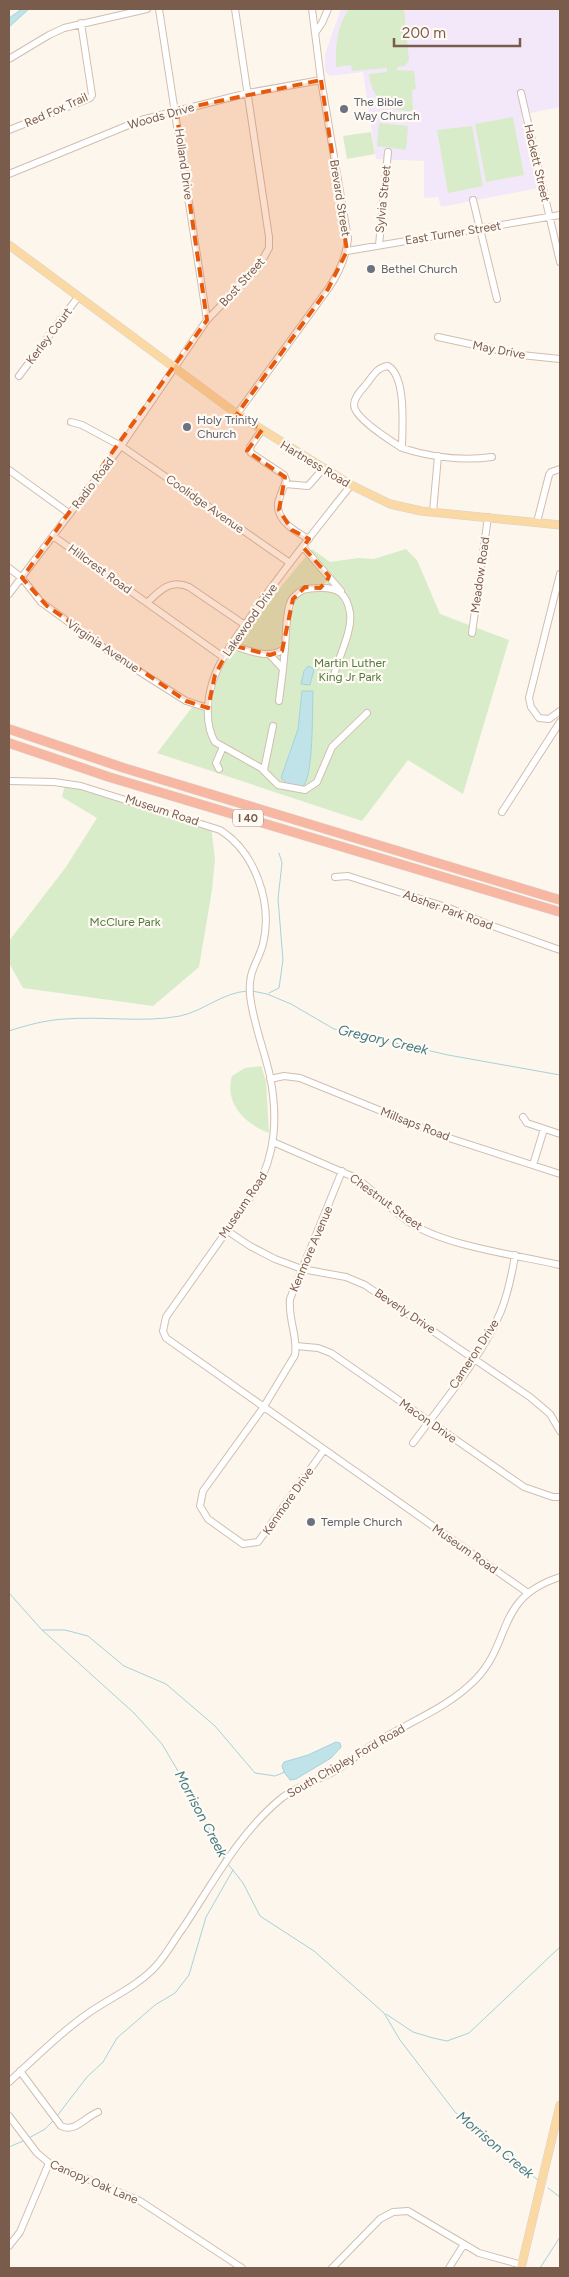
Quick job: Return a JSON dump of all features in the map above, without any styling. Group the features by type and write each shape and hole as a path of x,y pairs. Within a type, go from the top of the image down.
{"highway":[{"name":"I 40","path":"9,729 124,768 560,899"},
{"name":"I 40","path":"9,743 110,777 560,912"},
{"path":"488,890 560,917"}],"main road":[{"name":"Hartness Road","path":"10,248 237,414 350,485 390,504 411,510 560,525"},
{"path":"522,2266 560,2105"}],"street":[{"path":"9,59 49,35 80,23 146,9"},
{"name":"Holland Drive","path":"159,9 207,320"},
{"name":"Bost Street","path":"175,369 207,320 259,266 269,248 269,237 235,9"},
{"name":"Brevard Street","path":"237,414 336,277 347,252 348,239 321,80 312,9"},
{"path":"315,33 328,9"},
{"name":"Red Fox Trail","path":"9,130 90,98 92,94 80,23"},
{"name":"Woods Drive","path":"9,174 141,120 248,93 321,80"},
{"name":"Hackett Street","path":"521,92 560,262"},
{"name":"Sylvia Street","path":"379,245 388,152"},
{"path":"473,200 497,300"},
{"name":"East Turner Street","path":"347,252 560,215"},
{"name":"Kerley Court","path":"19,376 78,297"},
{"name":"May Drive","path":"438,337 521,355 560,359"},
{"path":"402,448 402,396 397,374 394,369 388,366 382,367 357,396 354,403 355,410 368,424 402,448 419,453 478,459 492,457"},
{"name":"Radio Road","path":"9,594 121,446 175,369"},
{"name":"Coolidge Avenue","path":"71,422 82,425 121,446 290,563"},
{"path":"262,430 250,447 251,453 284,475 286,480 278,505 279,510 292,530 309,539"},
{"path":"433,512 438,456"},
{"path":"285,484 308,486 323,469"},
{"path":"537,522 549,475 551,472 560,469"},
{"path":"9,470 70,514"},
{"name":"Lakewood Drive","path":"223,747 215,742 211,736 208,708 214,675 223,657 245,625 350,485"},
{"name":"Meadow Road","path":"472,633 488,517"},
{"name":"Hillcrest Road","path":"53,536 223,657"},
{"path":"303,547 345,597 350,614 350,624 339,655 334,680"},
{"name":"Virginia Avenue","path":"9,568 22,578 41,602 115,656 186,701 208,708"},
{"path":"560,574 529,698 531,707 539,718 549,720 560,711"},
{"path":"320,588 329,576"},
{"path":"147,603 163,587 172,583 181,583 245,625"},
{"path":"279,701 289,607 292,599 305,587 327,587 336,590 345,597"},
{"path":"231,645 270,655 282,669"},
{"path":"270,655 285,648"},
{"path":"219,769 216,763 223,747 264,770 278,784 299,790 308,788 317,782 332,747 367,713"},
{"path":"502,812 560,722"},
{"path":"264,770 273,726"},
{"name":"Museum Road","path":"9,781 54,782 81,786 207,825 231,837 240,846 252,867 264,906 264,937 250,974 250,992 255,1023 270,1079 273,1142 264,1175 166,1317 163,1331 171,1344 528,1593"},
{"name":"Absher Park Road","path":"334,877 348,876 449,908 487,924 560,950"},
{"name":"Millsaps Road","path":"270,1079 284,1076 300,1078 443,1136 560,1174"},
{"path":"523,1117 527,1124 560,1134"},
{"path":"533,1165 544,1129"},
{"name":"Chestnut Street","path":"273,1142 342,1171 368,1186 393,1210 427,1232 446,1239 560,1265"},
{"name":"Kenmore Avenue","path":"296,1346 289,1311 290,1299 342,1171"},
{"name":"Beverly Drive","path":"226,1230 258,1251 302,1269 326,1272 365,1285 530,1397 550,1414 560,1431"},
{"name":"Cameron Drive","path":"413,1443 474,1358 500,1312 508,1293 515,1255"},
{"path":"263,1408 292,1363 296,1346"},
{"name":"Macon Drive","path":"296,1346 318,1348 331,1353 524,1487 553,1497 560,1497"},
{"name":"Kenmore Drive","path":"263,1408 200,1498 203,1513 237,1541 251,1544 264,1536 324,1450"},
{"name":"South Chipley Ford Road","path":"9,2082 72,2026 152,1970 167,1952 249,1831 283,1798 310,1781 336,1770 372,1745 425,1717 475,1680 492,1656 512,1609 536,1587 560,1577"},
{"path":"20,2071 61,2126 67,2128 75,2127 89,2115 98,2112"},
{"name":"Canopy Oak Lane","path":"9,2116 37,2153 49,2163 140,2201 242,2268"},
{"path":"9,2246 20,2232 49,2163"},
{"path":"332,2268 380,2219 398,2211 412,2213 479,2253 522,2266"},
{"path":"449,2268 464,2244"}],"highlighted area":[{"path":"321,80 347,251 328,289 237,414 262,430 247,451 285,477 279,510 292,530 309,539 303,547 329,576 327,581 320,588 305,587 293,599 282,651 270,655 231,645 215,675 208,708 186,701 47,606 22,578 207,320 176,110"}],"shaded area":[{"path":"341,9 560,9 560,107 521,115 539,188 441,207 438,197 424,198 424,161 376,159 363,72 330,76 325,71 325,54"}],"green space":[{"path":"349,9 404,9 409,60 405,66 397,67 397,70 414,71 416,89 412,90 413,111 396,109 377,97 370,83 369,74 387,72 387,68 352,71 351,65 336,67 339,30"},
{"path":"513,117 524,175 486,182 475,124"},
{"path":"379,123 408,126 406,150 377,146"},
{"path":"472,126 483,186 448,193 437,130"},
{"path":"371,132 375,154 347,159 343,136"},
{"name":"Martin Luther King Jr Park","path":"312,549 330,562 358,558 374,559 406,549 417,560 440,614 509,640 463,794 408,760 362,821 157,753 196,702 212,708 215,688 222,667 268,602"},
{"name":"McClure Park","path":"65,784 211,826 215,859 212,890 199,967 153,1006 23,988 9,963 9,941 66,867 97,818 62,797"},
{"path":"261,1066 266,1081 269,1133 252,1124 238,1111 231,1095 232,1076 245,1068"}],"water":[{"path":"22,9 29,9 9,27 9,18"},
{"path":"308,666 314,669 310,685 301,684 304,671"},
{"path":"302,691 313,691 309,771 306,782 302,787 287,784 281,778 298,729"},
{"path":"336,1742 340,1743 341,1747 331,1758 296,1779 290,1780 284,1772 282,1766 284,1762 308,1755"}],"waterway":[{"path":"269,993 279,988 283,960 278,899 282,863 279,853"},
{"name":"Gregory Creek","path":"9,1031 37,1023 79,1018 152,1019 180,1016 189,1014 230,995 248,991"},
{"name":"Gregory Creek","path":"252,991 267,994 291,1004 334,1029 448,1055 560,1075"},
{"name":"Morrison Creek","path":"9,1593 42,1630 134,1713 162,1744 197,1803 224,1859"},
{"path":"43,1630 65,1630 88,1636 124,1666 166,1684 215,1726 255,1773 275,1776 285,1772"},
{"name":"Morrison Creek","path":"228,1864 243,1883 260,1916 314,1951 384,2013 400,2040 455,2112 538,2180"},
{"path":"57,2116 87,2077 103,2062 117,2038 155,2005 175,1993 189,1975 206,1917 233,1870"},
{"path":"386,2014 413,2032 433,2038 447,2041 469,2033 560,1947"},
{"path":"29,2138 45,2129 53,2121"},
{"path":"9,2147 23,2141"},
{"name":"Morrison Creek","path":"548,2188 560,2197"},
{"path":"540,2268 560,2237"}],"place":[{"name":"The Bible Way Church","path":"344,109"},
{"name":"Bethel Church","path":"371,269"},
{"name":"Holy Trinity Church","path":"187,427"},
{"name":"Temple Church","path":"311,1522"}]}
